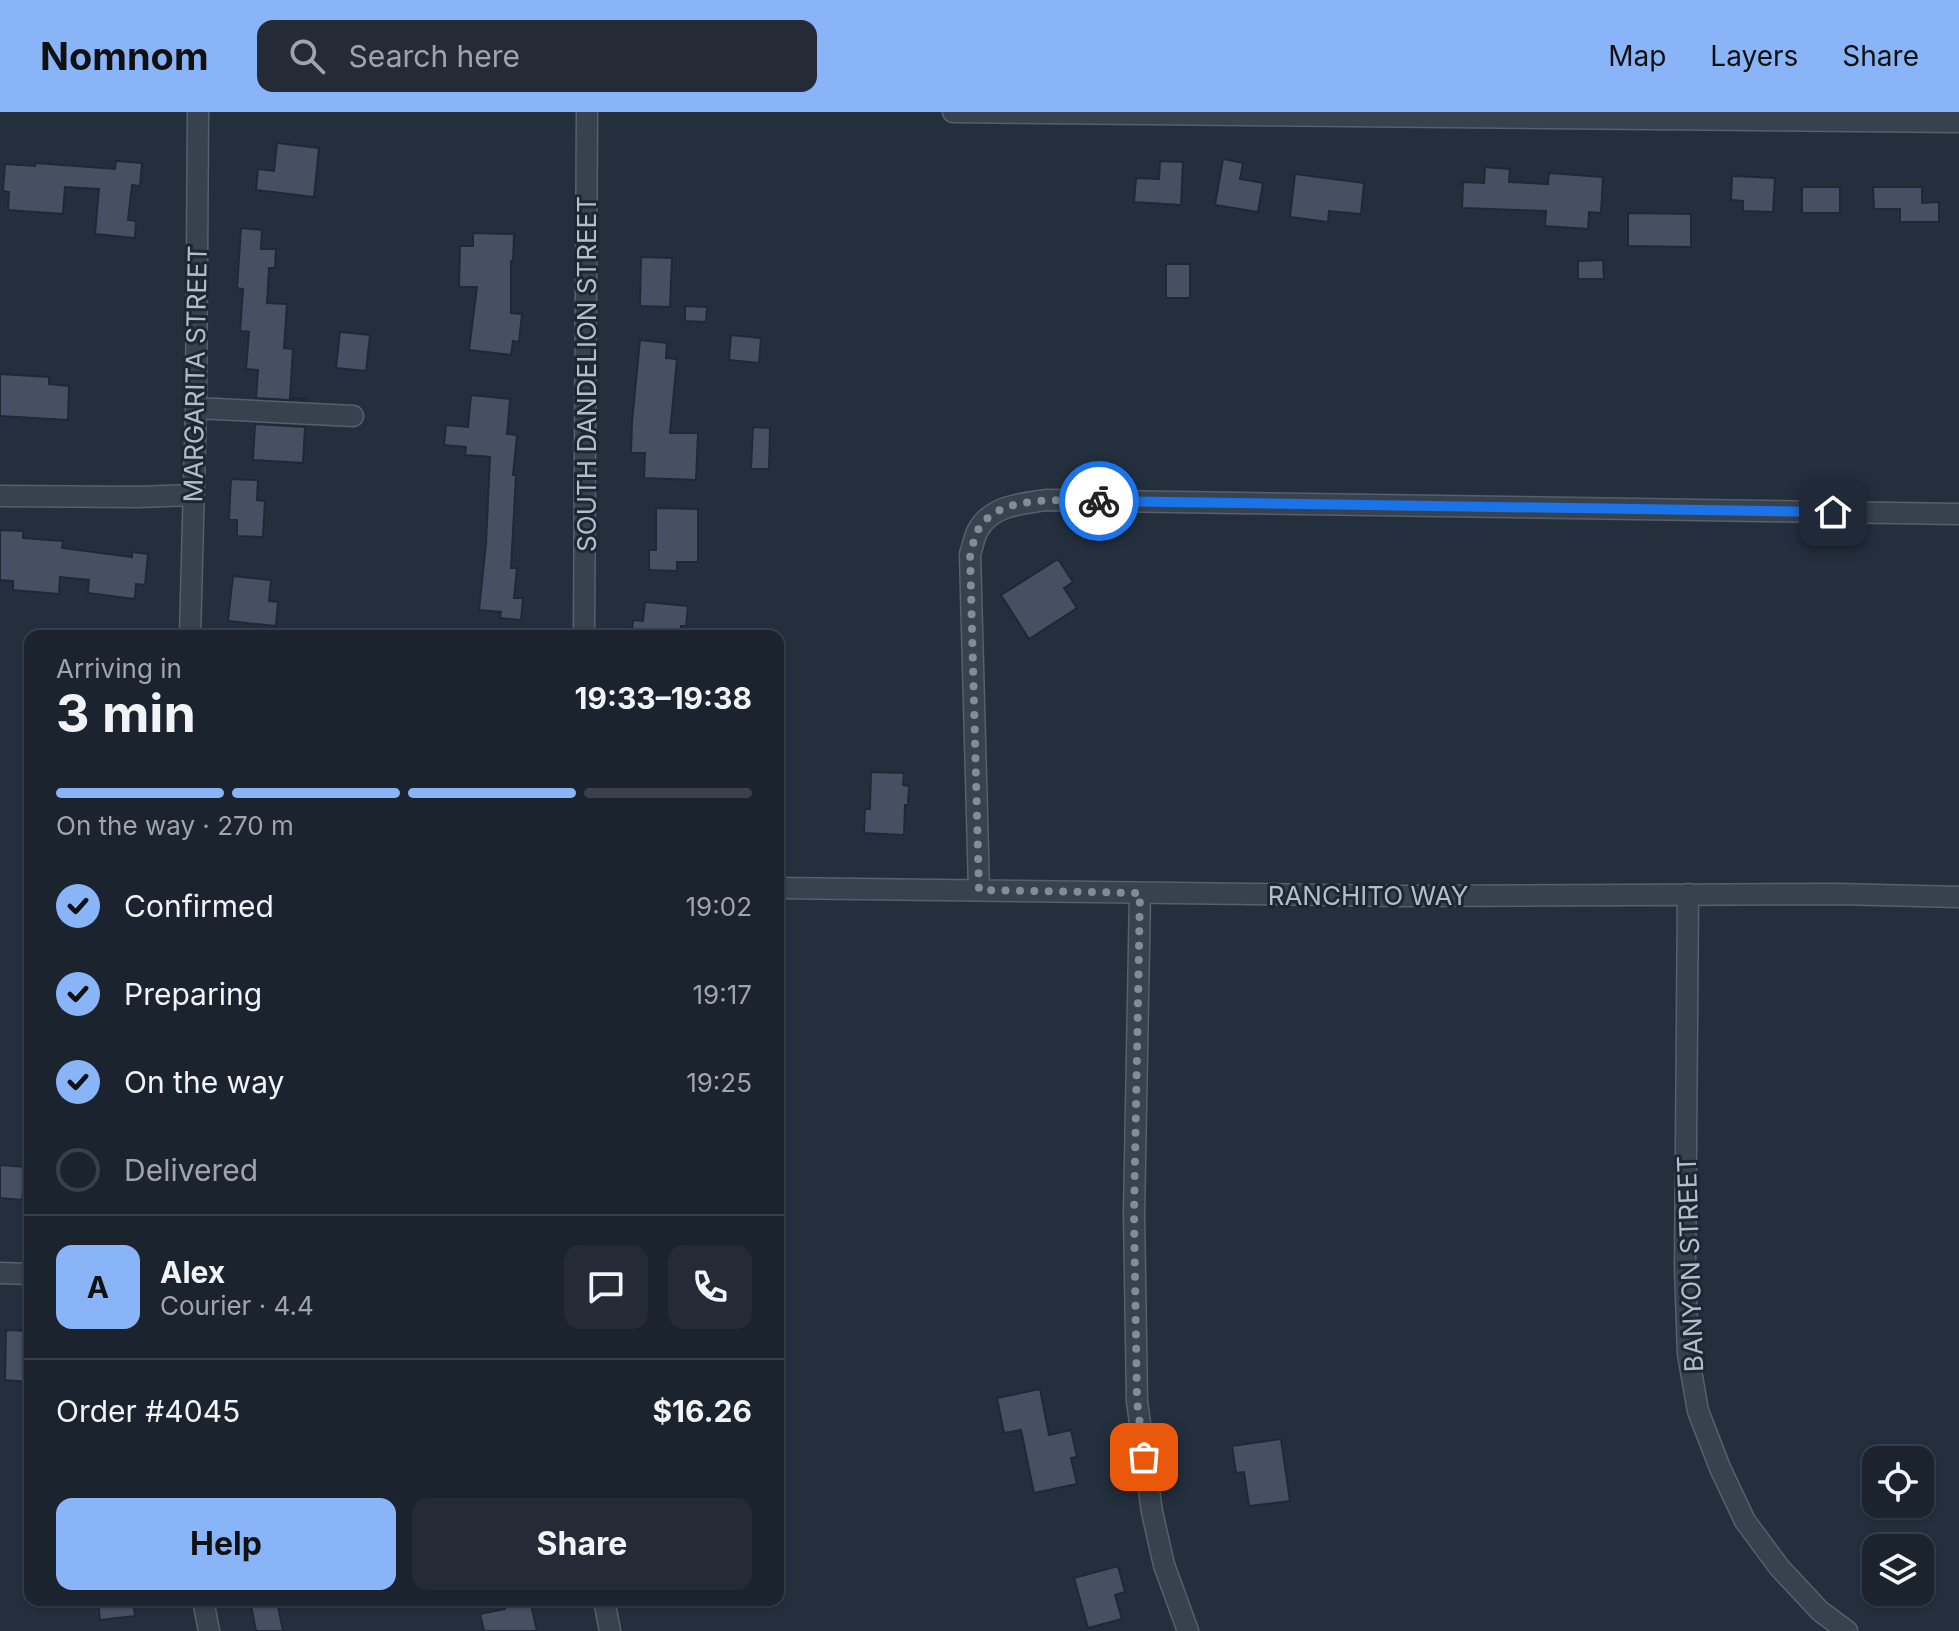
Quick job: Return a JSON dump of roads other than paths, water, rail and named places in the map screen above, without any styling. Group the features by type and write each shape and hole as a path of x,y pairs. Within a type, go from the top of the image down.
{"street":[{"name":"MARGARITA STREET","path":"190,630 196,408 198,112"},
{"name":"SOUTH DANDELION STREET","path":"584,630 587,112"},
{"path":"953,112 1959,122"},
{"path":"196,408 353,416"},
{"path":"0,496 193,495"},
{"path":"979,890 970,554 978,529 990,515 1010,505 1046,500 1959,514"},
{"name":"RANCHITO WAY","path":"784,888 1399,896 1838,894 1959,897"},
{"path":"1140,893 1134,1214 1137,1401 1152,1512 1164,1565 1188,1631"},
{"name":"BANYON STREET","path":"1688,894 1685,1269 1688,1354 1698,1411 1745,1521 1779,1567 1820,1611 1847,1631"},
{"path":"0,1273 24,1274"},
{"path":"204,1606 209,1631"},
{"path":"605,1606 610,1631"}]}
